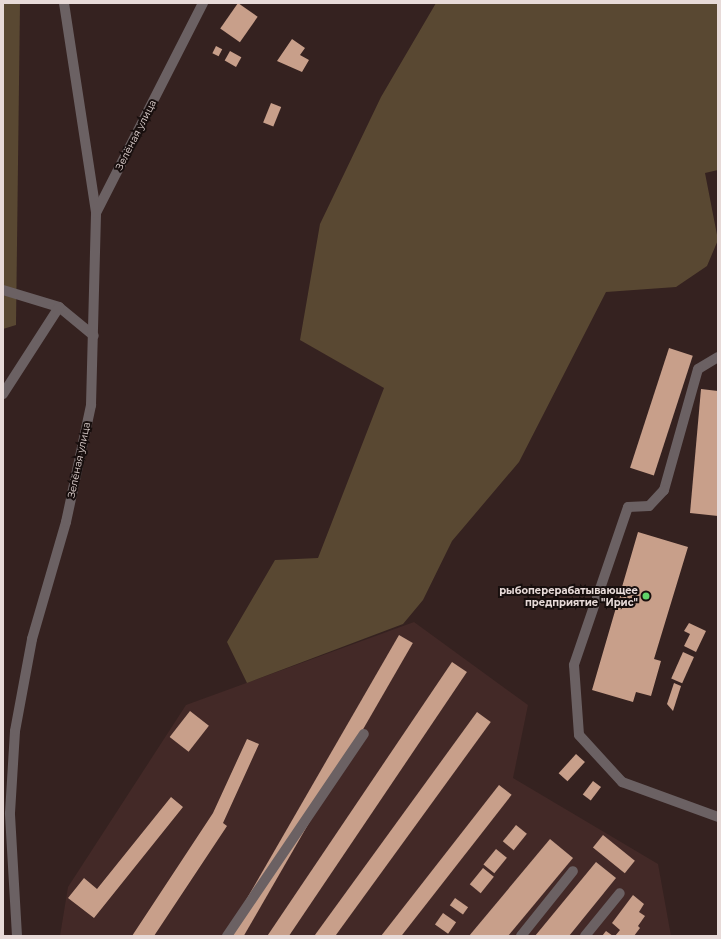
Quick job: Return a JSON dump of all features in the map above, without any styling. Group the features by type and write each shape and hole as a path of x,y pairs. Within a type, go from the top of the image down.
{"street":[{"path":"64,3 96,213"},
{"name":"Зелёная улица","path":"17,936 10,813 15,731 32,639 66,522 90,405 94,336 96,213 204,3"},
{"path":"3,290 59,307 94,336"},
{"path":"3,394 59,307"},
{"path":"718,356 698,368 664,490 649,506 628,507 574,664 579,735 622,782 718,817"},
{"path":"227,936 364,734"},
{"path":"521,936 573,871"},
{"path":"584,936 620,893"}],"shaded area":[{"path":"3,3 20,3 16,325 3,329"},
{"path":"436,3 718,3 718,170 705,173 718,240 707,266 676,287 606,292 519,462 452,541 423,600 403,624 247,683 227,642 275,560 318,558 384,388 300,340 320,224 381,97"},
{"path":"414,622 528,705 513,778 658,864 671,936 60,936 68,887 186,705"}],"building":[{"path":"238,3 258,17 240,42 220,28"},
{"path":"292,39 305,48 300,55 309,60 302,72 277,61"},
{"path":"216,46 222,49 219,56 212,53"},
{"path":"230,51 241,57 236,67 225,61"},
{"path":"271,103 281,107 273,127 263,122"},
{"path":"669,348 693,356 654,476 630,468"},
{"path":"701,389 718,391 718,516 690,513"},
{"name":"рыбоперерабатывающее предприятие \"Ирис\"","path":"638,532 688,547 654,659 661,661 651,696 636,692 633,702 592,690"},
{"path":"689,623 706,631 696,652 684,646 690,634 684,631"},
{"path":"399,635 413,643 244,936 225,936"},
{"path":"683,652 694,657 682,683 671,678"},
{"path":"452,662 467,672 289,936 267,936"},
{"path":"674,683 681,686 673,711 667,704"},
{"path":"190,711 209,726 189,752 170,737"},
{"path":"477,712 491,722 335,936 315,935"},
{"path":"247,739 259,744 223,823 227,826 154,936 132,936 213,813"},
{"path":"576,754 585,762 568,781 559,773"},
{"path":"593,781 601,787 591,801 583,795"},
{"path":"499,785 512,795 401,936 381,936"},
{"path":"171,797 183,807 94,918 68,898 84,878 97,889"},
{"path":"516,825 527,834 514,850 503,841"},
{"path":"603,835 635,861 625,873 593,847"},
{"path":"550,839 573,858 508,936 469,936"},
{"path":"496,849 507,858 494,873 483,865"},
{"path":"596,862 616,878 569,936 535,936"},
{"path":"483,868 494,877 481,893 470,884"},
{"path":"633,895 644,904 639,912 645,916 638,926 640,928 634,936 615,936 620,930 612,923"},
{"path":"455,898 468,907 463,915 450,905"},
{"path":"443,913 456,922 448,934 435,924"},
{"path":"606,931 613,936 602,936"}],"place":[{"name":"рыбоперерабатывающее предприятие \"Ирис\"","path":"646,596"}]}
